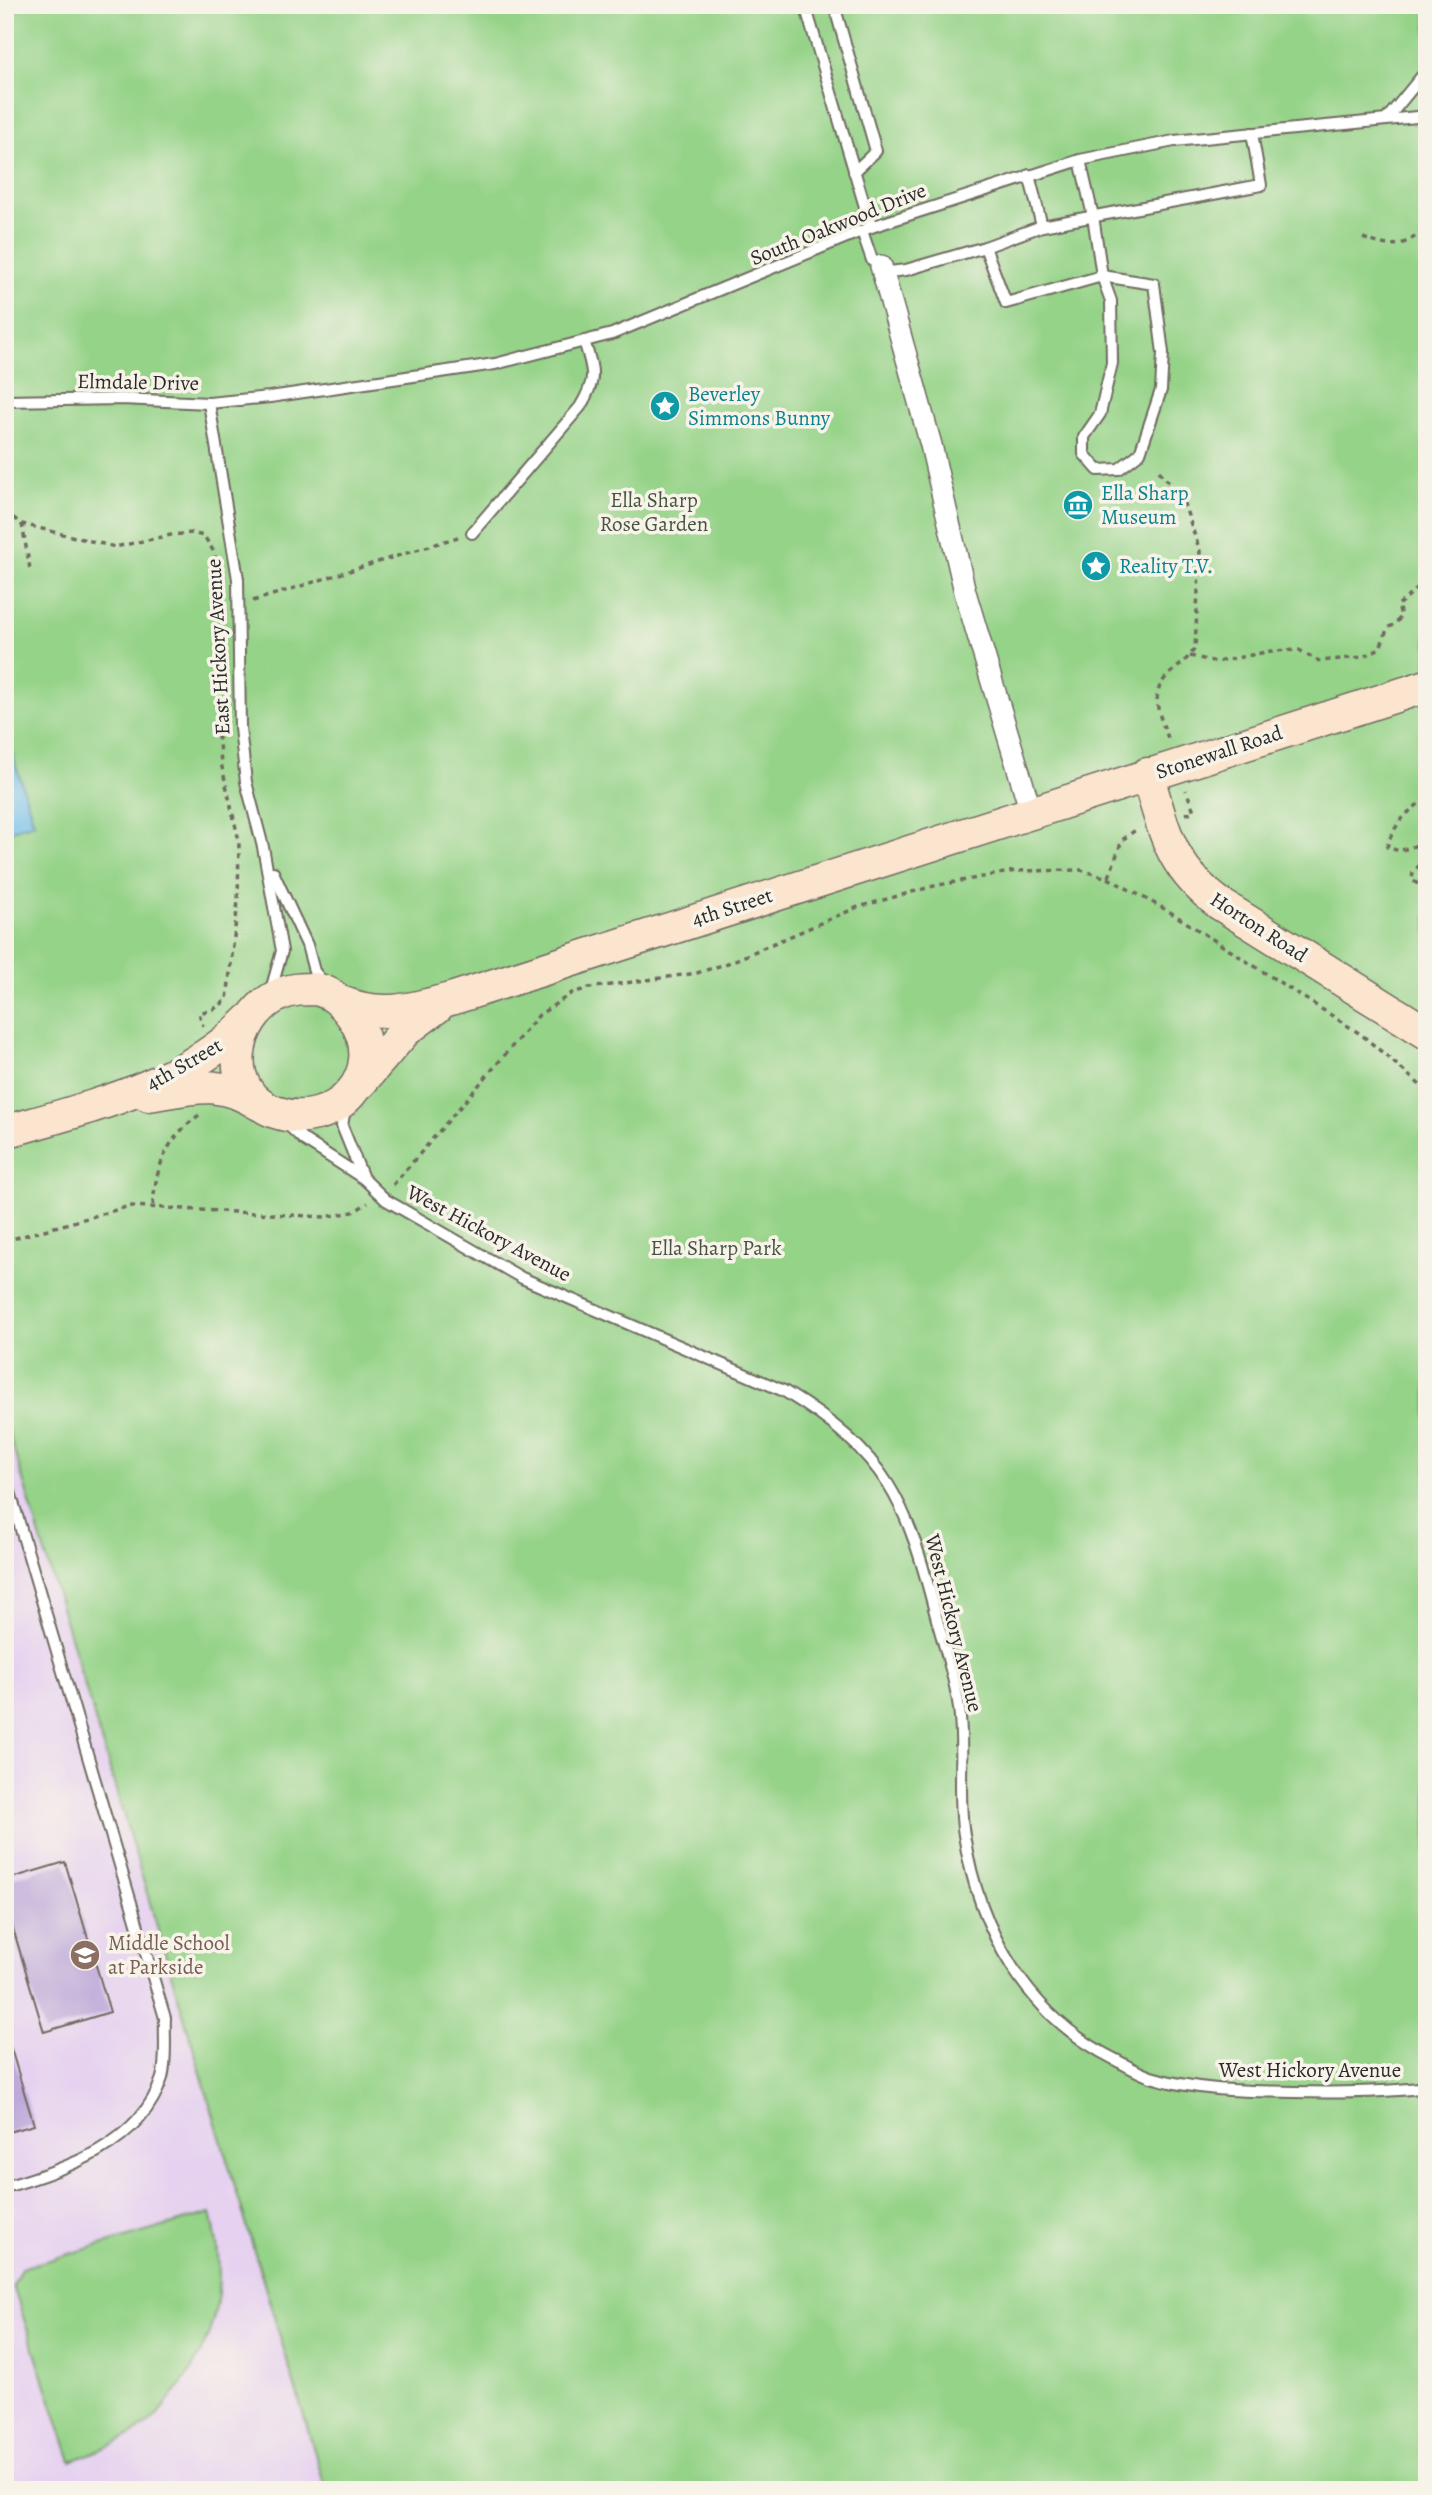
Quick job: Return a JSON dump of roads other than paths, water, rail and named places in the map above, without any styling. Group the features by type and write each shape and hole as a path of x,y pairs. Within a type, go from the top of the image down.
{"street":[{"path":"881,266 931,445 1021,815"},
{"name":"Stonewall Road","path":"1021,815 1427,686"},
{"name":"Horton Road","path":"1147,774 1174,857 1199,888 1427,1033"},
{"name":"4th Street","path":"337,999 365,1012 386,1013 454,998 1021,815"},
{"path":"316,989 337,999 364,1039 367,1058 351,1092 332,1108 315,1115 294,1116 267,1108 246,1088 238,1062 239,1041 259,1010 277,996 316,989"},
{"name":"4th Street","path":"351,1092 405,1031 435,1008 454,998"},
{"name":"4th Street","path":"5,1132 108,1102 171,1076 222,1044 259,1010"},
{"name":"4th Street","path":"108,1102 214,1085 240,1092 267,1108"}],"lane":[{"path":"805,5 855,172 872,260 889,272 906,270 985,247 1042,226 1261,185 1252,132"},
{"path":"834,5 876,151 855,172"},
{"path":"1386,120 1427,71"},
{"name":"South Oakwood Drive","path":"270,397 495,365 584,341 651,320 867,229 1080,160 1174,141 1427,116"},
{"path":"985,247 1006,303 1102,276 1154,284 1163,353 1161,390 1140,453 1119,469 1098,470 1084,454 1084,437 1100,414 1112,363 1111,301 1102,276 1093,216 1080,160"},
{"path":"1029,175 1042,226"},
{"path":"472,533 580,407 593,386 592,365 584,341"},
{"name":"Elmdale Drive","path":"5,401 122,399 209,403 270,397"},
{"name":"East Hickory Avenue","path":"209,403 238,579 240,728 246,782 263,846 282,951 259,1010"},
{"name":"East Hickory Avenue","path":"263,846 307,945 314,971 337,999"},
{"name":"West Hickory Avenue","path":"351,1092 342,1126 363,1178"},
{"name":"West Hickory Avenue","path":"267,1108 304,1140 363,1178 386,1200 522,1278 784,1391 817,1410 879,1466 920,1550 959,1707 964,1833 983,1910 999,1949 1027,1990 1063,2027 1099,2052 1148,2076 1200,2088 1313,2092 1427,2087"},
{"path":"5,1475 165,2018 163,2075 155,2094 118,2139 62,2171 5,2187"}],"water":[{"path":"12,753 34,823 5,832 5,755"}],"place":[{"name":"Beverley Simmons Bunny","path":"665,406"},
{"name":"Ella Sharp Museum","path":"1078,505"},
{"name":"Reality T.V.","path":"1096,566"},
{"name":"Middle School at Parkside","path":"85,1955"}],"park label":[{"name":"Ella Sharp Rose Garden","path":"654,512"},
{"name":"Ella Sharp Park","path":"716,1248"}]}
